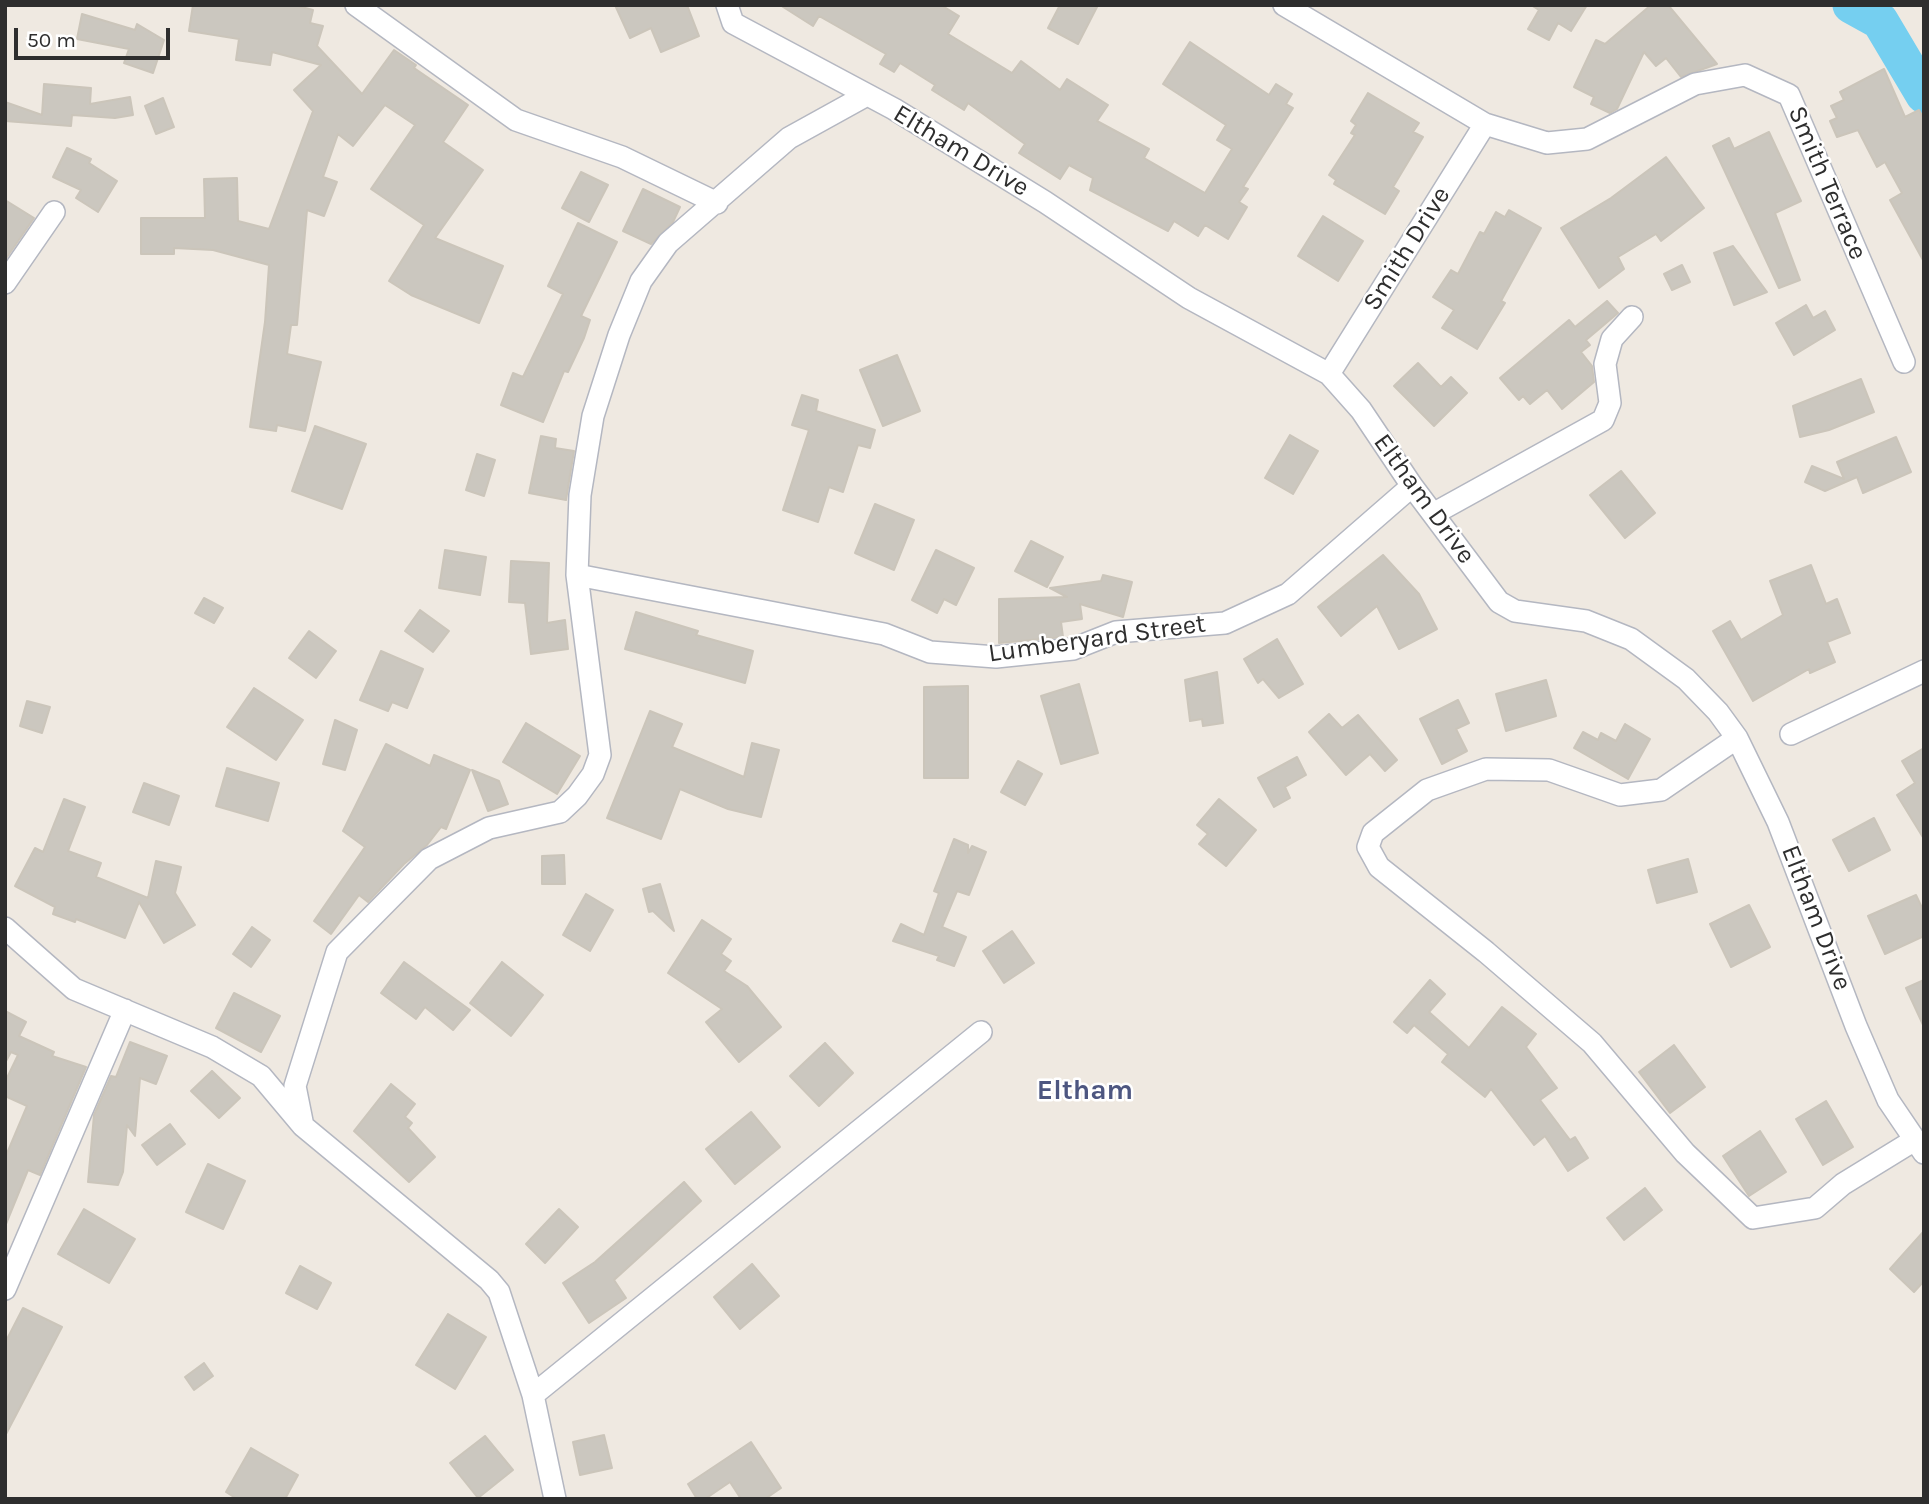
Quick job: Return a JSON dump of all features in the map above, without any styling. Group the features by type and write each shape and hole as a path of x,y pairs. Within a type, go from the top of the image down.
{"street":[{"path":"356,5 516,120 622,157 717,203"},
{"name":"Eltham Drive","path":"727,5 733,23 865,96 894,109 1035,195 1189,298 1329,374 1361,410 1412,486 1499,602 1515,611 1586,621 1631,639 1686,679 1718,712 1737,738 1778,822 1856,1026 1888,1100 1919,1147"},
{"name":"Smith Terrace","path":"1284,5 1485,124 1547,143 1587,139 1695,83 1745,75 1789,95 1904,362"},
{"path":"303,1126 296,1086 337,952 429,859 489,828 560,812 577,796 593,774 600,755 597,713 577,575 579,495 593,416 619,335 641,281 668,243 789,138 865,96"},
{"name":"Smith Drive","path":"1329,374 1485,124"},
{"path":"5,283 54,212"},
{"path":"1433,513 1603,420 1610,404 1605,364 1612,339 1632,317"},
{"name":"Lumberyard Street","path":"577,575 884,634 930,652 996,657 1073,649 1116,632 1225,623 1288,594 1412,486"},
{"path":"1791,734 1924,671"},
{"path":"1737,738 1661,790 1620,795 1549,770 1486,769 1427,790 1373,832 1367,847 1379,867 1486,952 1592,1043 1685,1153 1753,1218 1815,1209 1843,1184 1919,1147"},
{"path":"5,928 74,989 212,1046 261,1076 303,1126 489,1280 499,1292 533,1395 555,1499"},
{"path":"5,1289 125,1010"},
{"path":"533,1395 981,1032"}],"building":[{"path":"193,5 294,5 313,10 310,23 323,26 317,46 362,94 394,50 416,65 414,68 468,105 443,142 483,170 435,238 503,266 479,323 411,295 389,281 424,225 371,189 415,125 385,105 353,146 338,134 323,177 337,182 324,216 307,210 297,325 291,325 287,354 321,362 305,431 277,425 276,431 250,427 265,322 269,265 213,250 174,248 174,254 141,254 141,218 205,218 204,179 237,178 238,221 269,229 313,111 294,90 321,65 272,52 270,65 236,60 239,39 189,31"},
{"path":"615,5 687,5 699,36 661,52 651,28 630,38"},
{"path":"780,5 941,5 959,16 948,34 1012,73 1021,61 1060,90 1067,79 1108,105 1097,121 1149,149 1144,158 1205,193 1232,149 1217,140 1226,125 1163,84 1190,42 1269,95 1276,84 1292,94 1286,104 1293,108 1243,187 1248,189 1239,202 1247,207 1228,239 1205,225 1198,236 1174,221 1168,231 1090,190 1093,178 1069,165 1060,179 1019,153 1025,144 968,103 964,110 932,90 935,85 900,63 894,72 880,64 886,54 819,16 813,26"},
{"path":"1060,5 1098,5 1078,44 1048,28"},
{"path":"1531,5 1587,5 1571,31 1558,23 1549,40 1528,29 1539,10"},
{"path":"1651,5 1668,5 1717,64 1681,77 1666,58 1656,66 1644,52 1617,109 1610,113 1591,104 1594,97 1574,87 1596,40 1605,44"},
{"path":"82,14 135,30 137,24 164,40 153,73 124,63 129,49 77,39"},
{"path":"1884,69 1905,117 1919,110 1924,119 1924,262 1890,200 1902,193 1885,162 1877,167 1858,130 1837,137 1830,121 1837,118 1831,106 1844,100 1840,92"},
{"path":"44,84 91,88 90,104 130,97 133,115 115,118 72,115 71,126 5,121 5,102 42,115"},
{"path":"1368,93 1419,123 1413,132 1423,137 1393,187 1399,191 1385,214 1334,184 1336,180 1329,175 1355,135 1351,133 1356,125 1351,121"},
{"path":"163,98 174,127 156,134 145,106"},
{"path":"1769,132 1801,201 1775,213 1800,280 1779,288 1713,146 1729,138 1734,149"},
{"path":"67,148 91,159 89,163 117,181 98,212 76,198 81,190 53,177"},
{"path":"1666,157 1704,208 1661,241 1656,234 1618,257 1624,269 1599,288 1561,228 1611,198"},
{"path":"581,172 608,185 589,222 562,208"},
{"path":"643,189 680,207 673,222 651,244 623,231"},
{"path":"5,200 34,218 5,260"},
{"path":"1509,210 1541,228 1501,301 1505,303 1477,349 1442,328 1454,310 1433,297 1451,270 1458,274 1480,232 1484,234 1496,212 1505,217"},
{"path":"1323,216 1363,241 1338,281 1298,256"},
{"path":"578,223 617,242 581,316 590,320 584,338 568,372 564,371 543,422 501,405 513,373 523,377 563,294 548,286"},
{"path":"1733,246 1767,292 1734,305 1714,253"},
{"path":"1682,265 1690,282 1672,290 1664,274"},
{"path":"1607,301 1618,313 1586,340 1590,345 1581,352 1592,366 1594,382 1562,409 1547,390 1530,404 1523,396 1519,400 1500,378 1569,320 1575,327"},
{"path":"1806,305 1813,318 1825,311 1835,330 1794,355 1776,323"},
{"path":"897,355 920,411 883,426 860,370"},
{"path":"1418,363 1441,387 1451,377 1467,393 1434,426 1394,386"},
{"path":"1861,379 1874,412 1829,430 1800,437 1793,406"},
{"path":"802,395 818,400 816,411 875,430 870,448 858,445 843,492 829,487 818,522 783,510 809,430 792,425"},
{"path":"315,426 366,444 342,509 292,491"},
{"path":"1290,435 1318,451 1293,494 1265,478"},
{"path":"541,436 556,439 555,448 574,451 566,500 529,493"},
{"path":"1896,437 1911,472 1863,493 1857,477 1825,491 1805,482 1812,466 1844,479 1837,462"},
{"path":"477,454 495,460 484,496 466,490"},
{"path":"1621,471 1655,513 1625,538 1590,495"},
{"path":"875,504 914,520 894,570 855,553"},
{"path":"1031,541 1063,557 1047,587 1015,571"},
{"path":"445,550 486,557 480,595 439,588"},
{"path":"936,550 974,568 956,605 944,599 937,613 912,600"},
{"path":"1383,555 1419,594 1437,629 1399,649 1377,606 1341,636 1318,607"},
{"path":"511,561 549,563 547,623 565,620 568,649 531,654 525,603 509,602"},
{"path":"1811,565 1826,604 1837,599 1850,633 1827,642 1835,662 1810,673 1809,669 1753,701 1713,631 1730,621 1741,640 1783,615 1770,581"},
{"path":"1103,575 1132,582 1123,617 1080,604 1082,619 1061,622 1063,637 999,643 999,599 1067,597 1050,588 1101,581"},
{"path":"204,598 223,608 214,623 195,613"},
{"path":"420,610 449,631 433,652 405,631"},
{"path":"636,612 698,631 696,635 753,651 745,683 625,649"},
{"path":"309,631 336,651 316,678 289,658"},
{"path":"1277,639 1303,684 1279,698 1263,679 1258,683 1244,659"},
{"path":"381,651 423,669 407,708 392,702 388,711 360,700"},
{"path":"1217,672 1223,723 1203,726 1202,719 1190,721 1185,680"},
{"path":"1546,680 1556,716 1506,731 1496,694"},
{"path":"1079,684 1098,753 1061,764 1041,696"},
{"path":"968,686 968,778 924,778 924,687"},
{"path":"254,688 303,720 276,760 227,727"},
{"path":"1458,700 1469,723 1456,729 1467,751 1442,764 1420,719"},
{"path":"27,701 50,707 42,733 20,726"},
{"path":"650,711 682,724 672,747 744,777 752,743 779,750 761,817 728,809 680,789 661,839 607,818"},
{"path":"1329,714 1342,728 1358,715 1397,760 1385,771 1370,754 1346,775 1309,732"},
{"path":"335,720 357,730 345,770 323,764"},
{"path":"526,723 580,756 557,794 503,762"},
{"path":"1625,724 1650,739 1628,779 1574,748 1583,732 1598,740 1601,733 1616,741"},
{"path":"386,744 430,766 434,755 470,770 446,829 441,827 427,845 404,864 368,902 359,895 331,934 314,921 365,847 343,831"},
{"path":"1924,748 1924,839 1897,795 1915,783 1902,761"},
{"path":"1297,757 1306,775 1285,787 1290,798 1274,807 1258,778"},
{"path":"1018,761 1042,774 1025,805 1001,792"},
{"path":"227,768 279,783 268,821 216,806"},
{"path":"472,770 499,781 508,804 488,811"},
{"path":"144,783 179,796 169,825 133,812"},
{"path":"64,799 85,807 68,851 101,863 96,877 148,898 156,861 181,867 175,893 195,925 164,943 139,902 125,938 76,919 75,922 53,914 55,907 15,886 35,848 43,852"},
{"path":"1219,799 1256,830 1226,866 1199,844 1208,834 1197,825"},
{"path":"1874,818 1890,850 1849,871 1833,840"},
{"path":"954,839 968,845 968,853 972,846 986,852 969,895 957,891 942,927 966,937 954,966 937,960 939,956 893,941 901,924 924,935 939,893 934,891"},
{"path":"564,855 565,884 542,884 542,856"},
{"path":"1688,859 1697,892 1657,903 1648,870"},
{"path":"660,884 674,931 653,911 649,912 643,889"},
{"path":"586,894 613,910 590,951 563,935"},
{"path":"1916,895 1924,912 1924,936 1885,954 1868,916"},
{"path":"1749,905 1770,947 1731,967 1710,924"},
{"path":"702,920 731,939 721,954 731,961 724,971 747,986 781,1027 739,1062 706,1022 722,1009 668,973"},
{"path":"252,927 270,940 251,967 233,954"},
{"path":"1012,931 1034,963 1004,983 983,951"},
{"path":"404,962 470,1010 453,1030 425,1007 416,1019 381,993"},
{"path":"502,962 543,995 511,1036 470,1003"},
{"path":"1430,980 1445,994 1429,1012 1469,1048 1502,1007 1536,1034 1526,1047 1557,1088 1540,1100 1570,1140 1575,1137 1588,1158 1568,1171 1545,1136 1534,1145 1491,1089 1485,1097 1442,1062 1448,1054 1414,1025 1407,1033 1394,1022"},
{"path":"1924,980 1924,1027 1906,988"},
{"path":"234,993 280,1016 261,1052 216,1028"},
{"path":"5,1011 26,1022 19,1036 54,1052 52,1056 86,1067 40,1175 28,1170 6,1224 5,1158 27,1106 5,1096 5,1082 18,1055 11,1052 5,1063"},
{"path":"130,1042 167,1056 156,1084 140,1078 135,1136 127,1125 123,1172 118,1185 88,1182 94,1115 111,1076 116,1077"},
{"path":"825,1043 853,1073 819,1106 790,1076"},
{"path":"1674,1045 1705,1087 1670,1113 1639,1072"},
{"path":"212,1071 240,1098 219,1118 191,1091"},
{"path":"391,1084 415,1104 405,1117 412,1123 408,1128 435,1157 409,1182 354,1131"},
{"path":"1826,1101 1853,1147 1823,1165 1796,1119"},
{"path":"751,1112 780,1147 735,1184 706,1149"},
{"path":"170,1124 185,1144 157,1165 142,1145"},
{"path":"1760,1131 1786,1172 1749,1196 1723,1156"},
{"path":"208,1164 245,1181 223,1229 186,1212"},
{"path":"684,1182 701,1201 614,1280 626,1298 589,1323 563,1283 595,1262"},
{"path":"1645,1188 1662,1210 1624,1240 1607,1218"},
{"path":"84,1209 135,1239 109,1283 58,1254"},
{"path":"559,1209 578,1227 545,1263 526,1244"},
{"path":"1924,1231 1924,1281 1914,1292 1890,1269"},
{"path":"752,1264 779,1296 740,1329 714,1297"},
{"path":"300,1266 331,1283 317,1309 286,1293"},
{"path":"23,1308 62,1327 5,1436 5,1343"},
{"path":"448,1314 486,1337 455,1389 416,1365"},
{"path":"204,1363 213,1376 194,1390 185,1377"},
{"path":"604,1435 612,1468 580,1475 573,1442"},
{"path":"485,1436 513,1470 478,1498 450,1463"},
{"path":"751,1442 781,1488 765,1499 741,1499 730,1482 705,1499 697,1499 688,1484"},
{"path":"251,1448 298,1475 285,1499 237,1499 226,1492"}],"waterway":[{"path":"1851,5 1880,21 1924,95"}],"district":[{"name":"Eltham","path":"1085,1091"}]}
